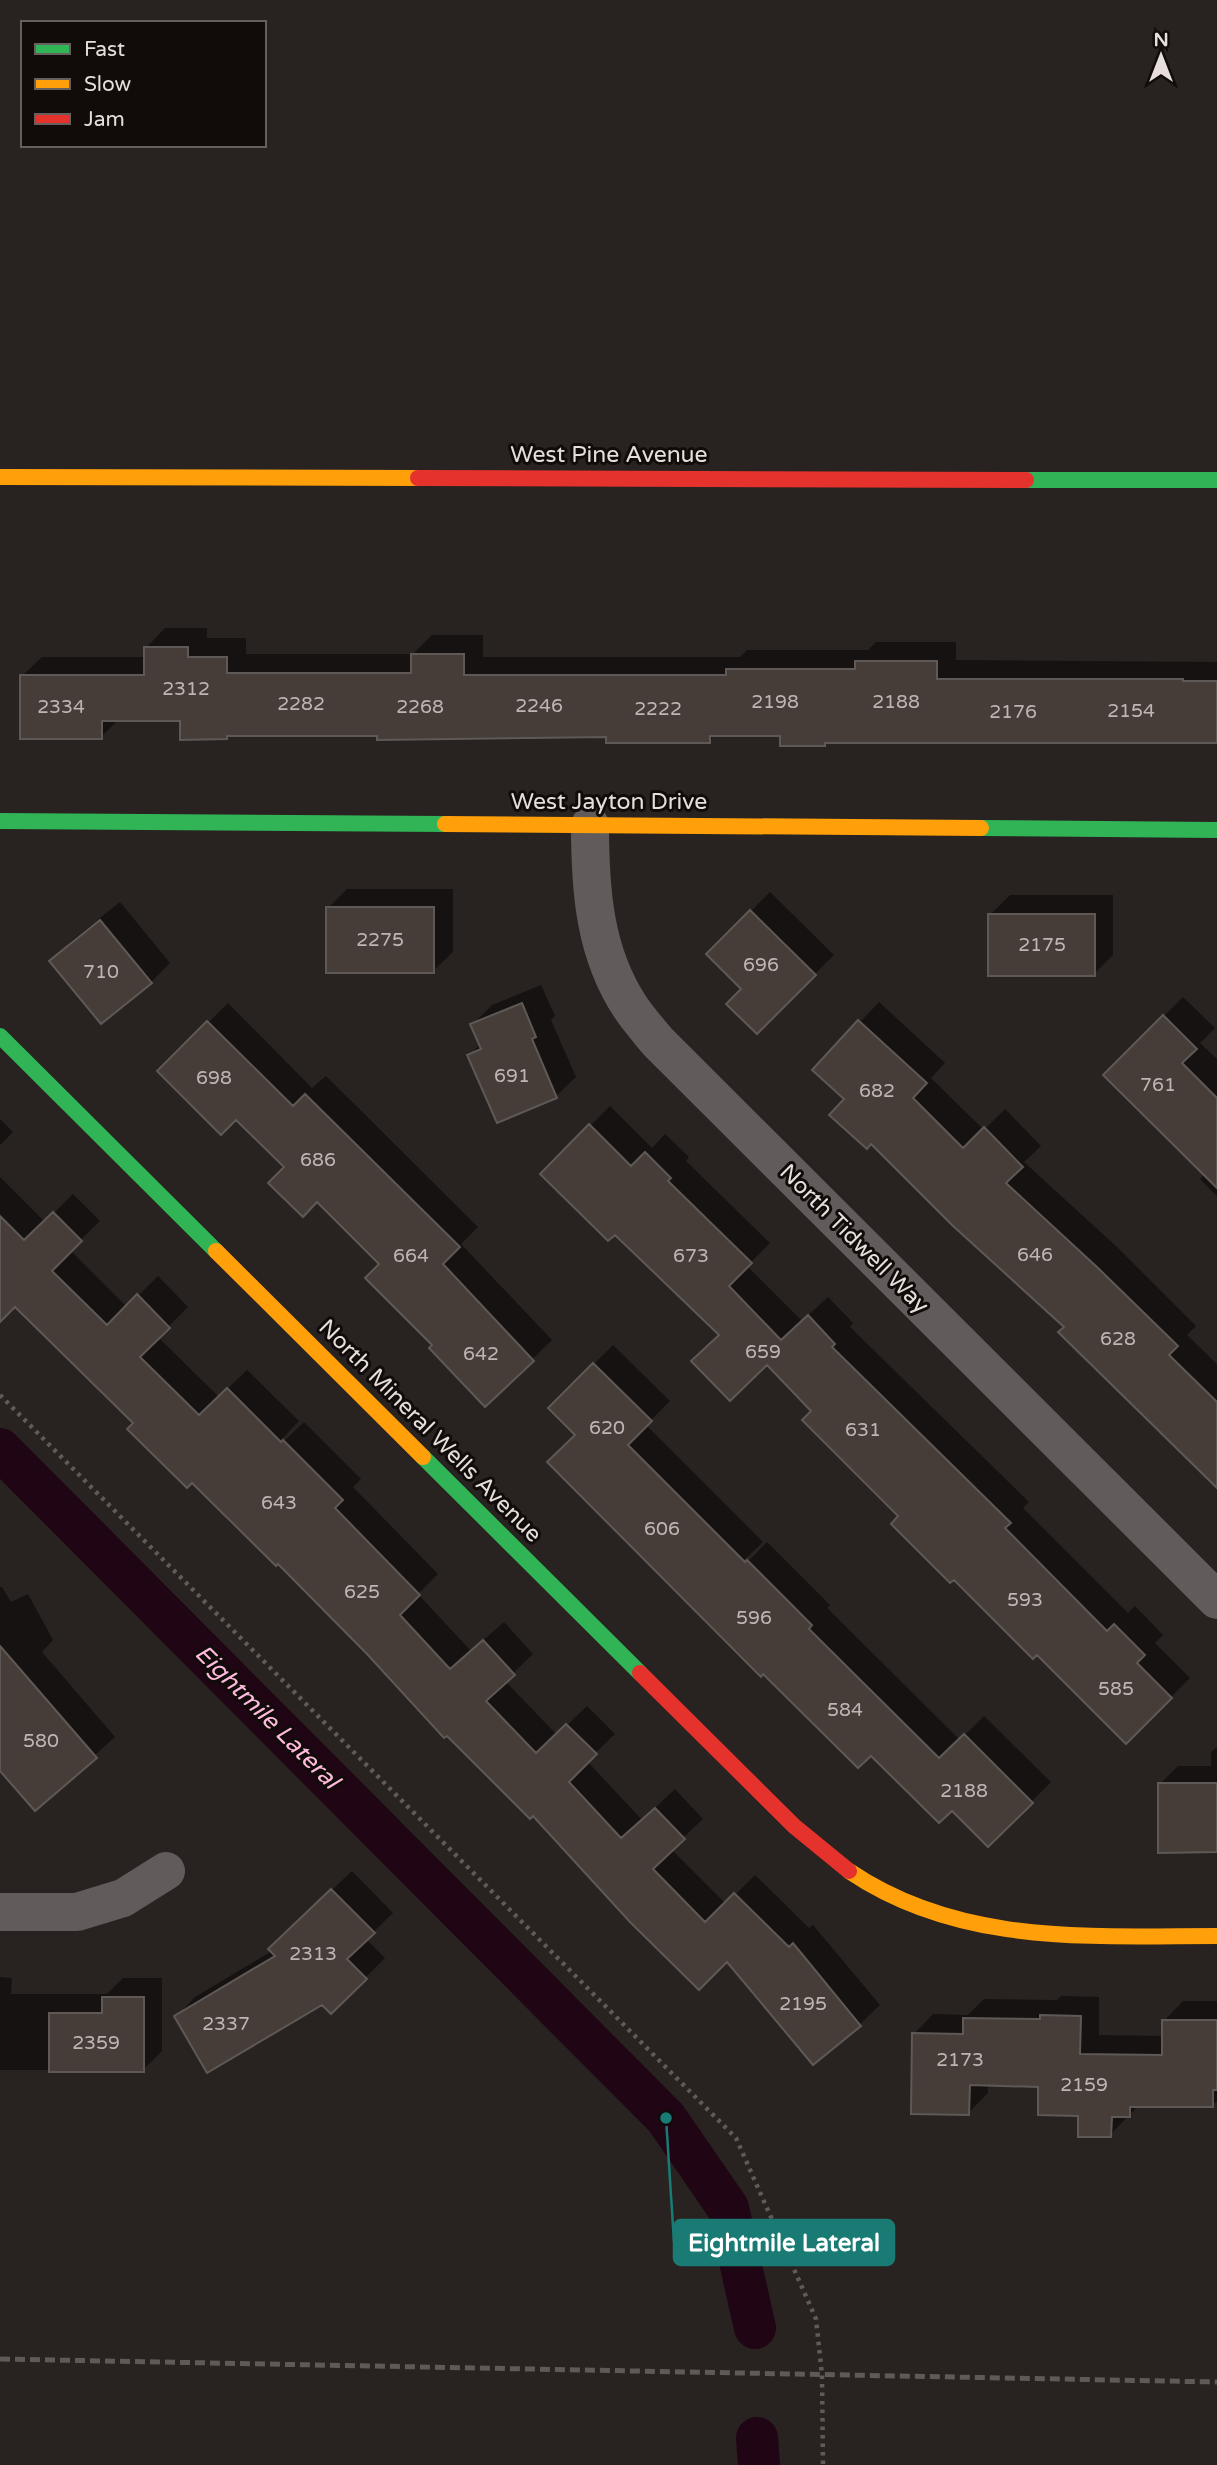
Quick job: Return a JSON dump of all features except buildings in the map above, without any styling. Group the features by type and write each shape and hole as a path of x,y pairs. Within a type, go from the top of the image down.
{"street":[{"name":"West Pine Avenue","path":"0,477 1217,480"},
{"name":"West Jayton Drive","path":"0,821 1217,830"},
{"name":"North Tidwell Way","path":"590,825 590,874 595,919 608,964 630,1006 657,1042 1217,1600"},
{"name":"North Mineral Wells Avenue","path":"0,1036 765,1797 830,1857 869,1884 910,1905 953,1920 998,1929 1044,1933 1217,1937"},
{"path":"0,1912 78,1912 123,1898 166,1871"}],"path":[{"path":"0,1395 736,2138 817,2319 822,2375 823,2465"}],"waterway":[{"name":"Eightmile Lateral","path":"0,1449 666,2118 728,2208 755,2328"},
{"name":"Eightmile Lateral","path":"757,2438 759,2465"}],"railway":[{"path":"0,2359 1217,2382"}],"traffic: fast":[{"path":"1026,480 1217,480"},
{"path":"0,821 445,824"},
{"path":"981,828 1217,830"},
{"path":"0,1036 216,1251"},
{"path":"423,1457 640,1673"}],"traffic: slow":[{"path":"0,477 418,478"},
{"path":"445,824 981,828"},
{"path":"216,1251 423,1457"},
{"path":"849,1871 891,1895 935,1913 980,1925 1074,1935 1217,1936"}],"traffic: jam":[{"path":"418,478 1026,480"},
{"path":"640,1673 794,1826 849,1871"}],"place":[{"name":"Eightmile Lateral","path":"666,2118"}]}
